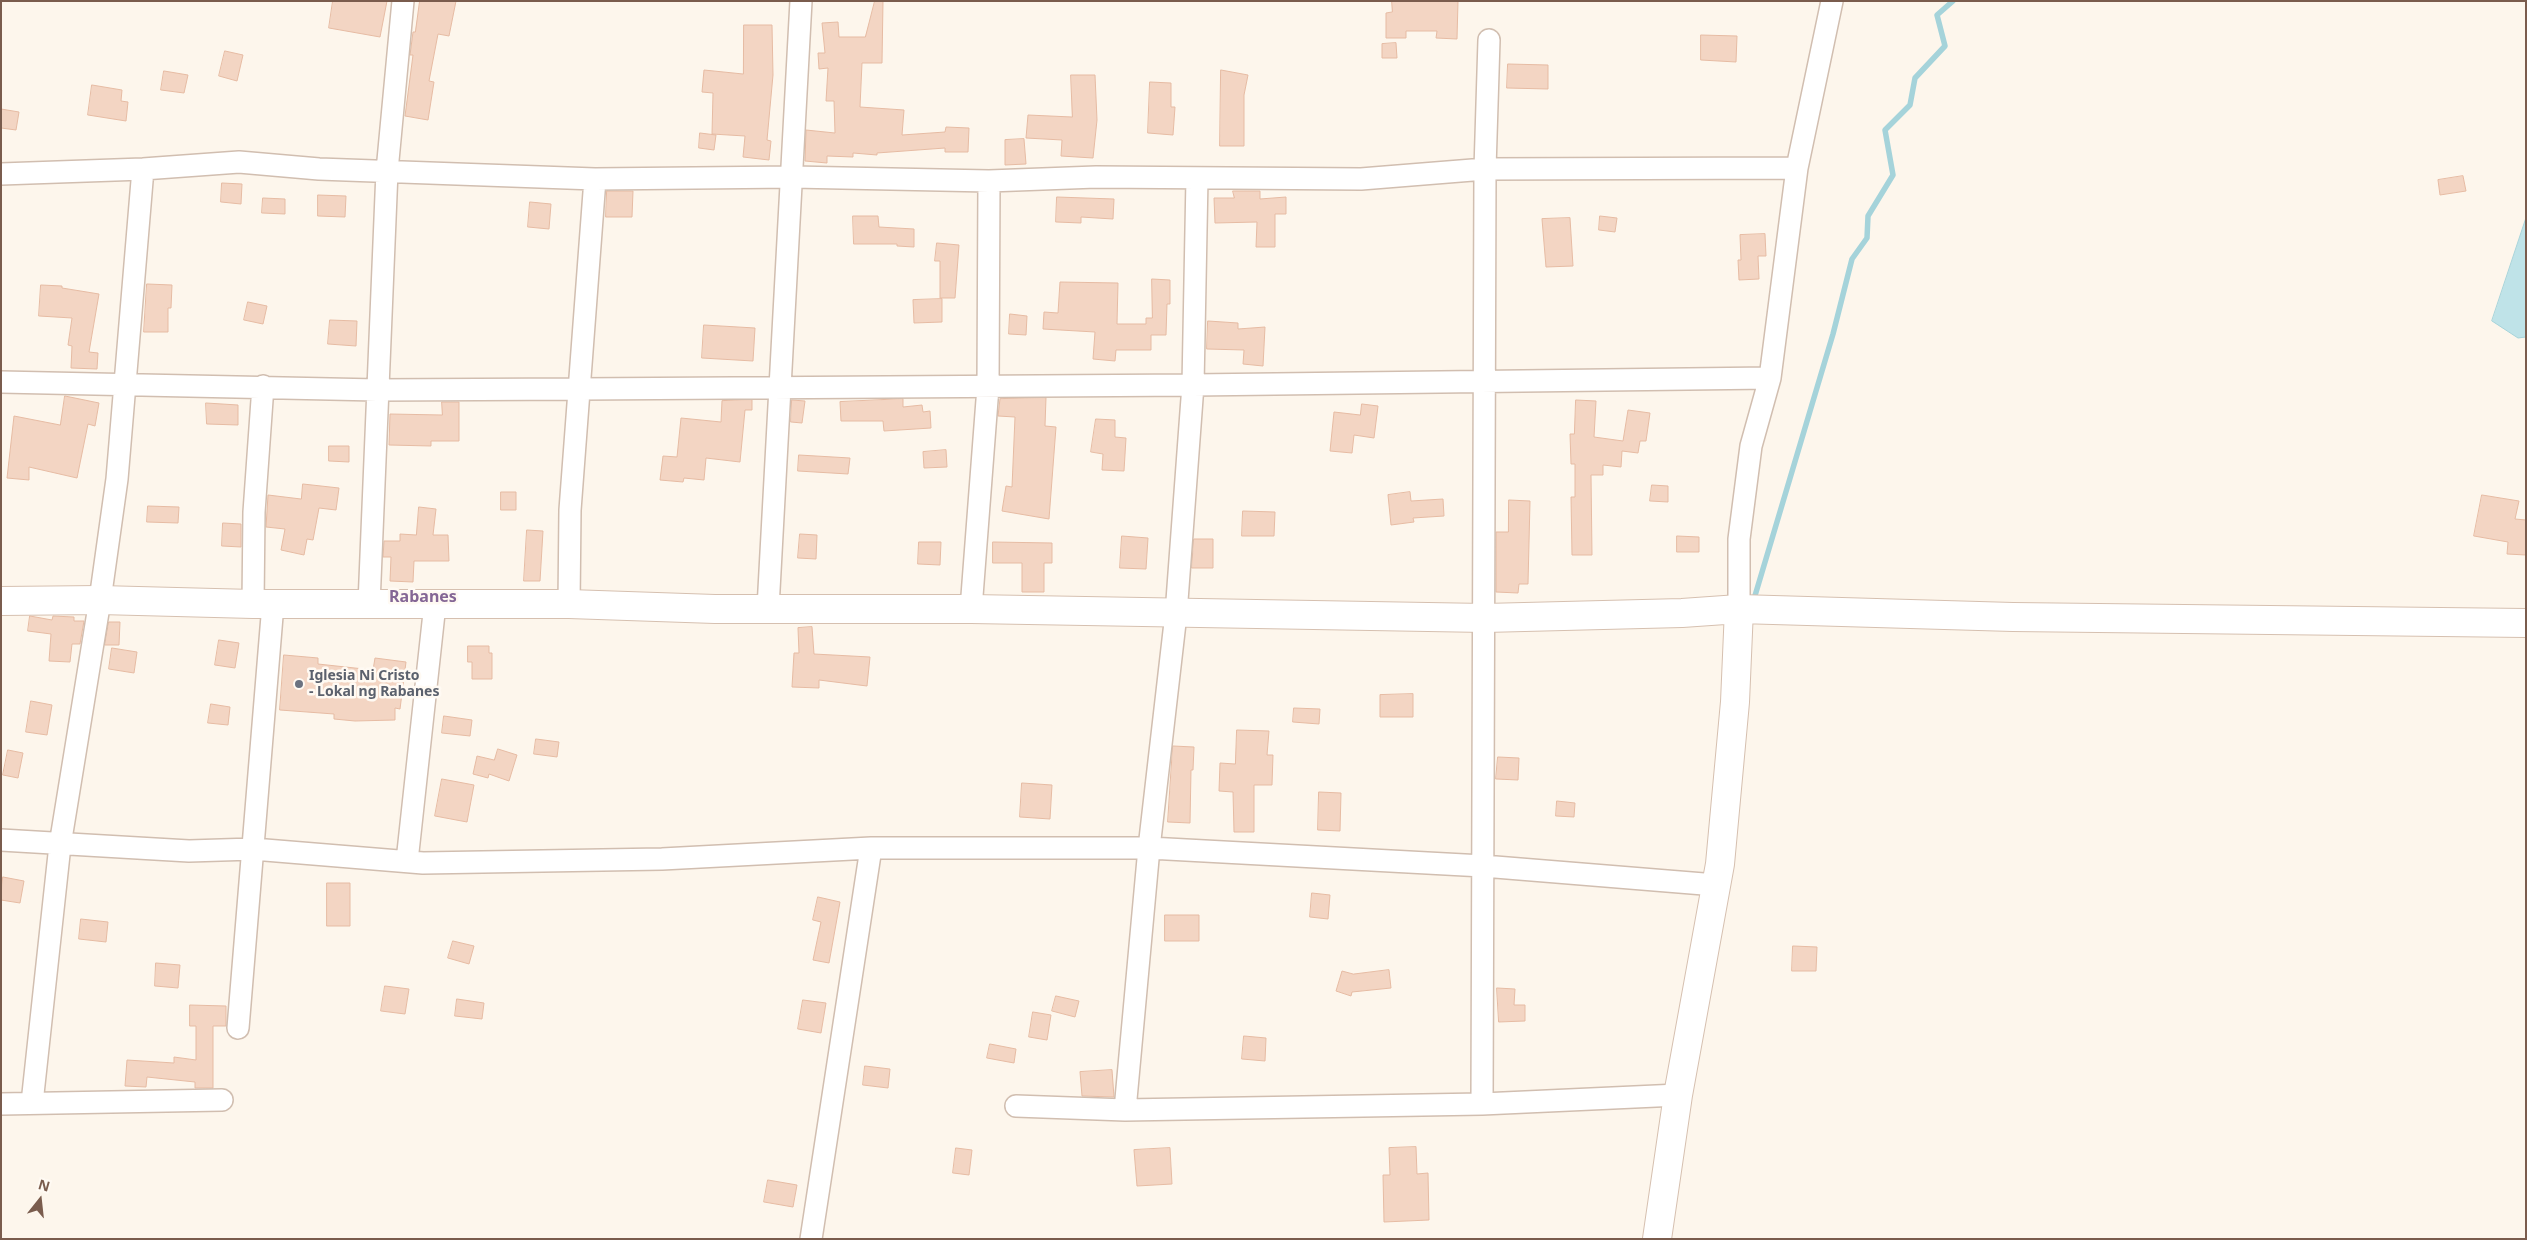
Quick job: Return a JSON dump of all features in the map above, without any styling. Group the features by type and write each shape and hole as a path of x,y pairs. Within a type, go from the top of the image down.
{"street":[{"path":"369,604 387,171 403,1"},
{"path":"768,608 793,177 801,1"},
{"path":"1657,1239 1678,1095 1716,885 1735,702 1739,609 1739,539 1751,446 1770,378 1797,168 1832,1"},
{"path":"1482,1104 1485,169 1489,40"},
{"path":"1,174 142,169 239,162 319,168 595,178 793,177 989,181 1096,177 1361,179 1485,169 1797,168"},
{"path":"32,1103 60,845 100,600 117,479 142,169"},
{"path":"569,604 570,510 595,178"},
{"path":"1124,1110 1149,848 1176,614 1194,385 1197,178"},
{"path":"971,610 988,387 989,181"},
{"path":"1,382 263,386 377,390 988,387 1770,378"},
{"path":"238,1028 252,849 263,604 254,512 263,386"},
{"path":"1,601 100,600 263,604 569,604 715,609 971,610 1485,618 1682,613 1739,609 2013,617 2526,623"},
{"path":"406,861 435,604"},
{"path":"1,840 60,845 189,851 252,849 423,863 662,859 871,848 1149,848 1483,866 1716,885"},
{"path":"811,1239 871,848"},
{"path":"1016,1106 1124,1110 1482,1104 1678,1095"},
{"path":"1,1104 222,1100"}],"water":[{"path":"2526,218 2526,337 2518,338 2492,321"}],"building":[{"path":"333,1 387,1 380,37 329,28"},
{"path":"420,1 456,1 449,36 438,34 429,81 434,82 428,120 405,116 413,55 410,55 413,32 415,32"},
{"path":"875,1 883,1 882,63 862,63 860,107 904,110 902,135 945,132 946,127 969,128 968,152 945,152 945,148 877,153 877,155 853,153 853,157 827,156 827,163 805,161 806,130 835,133 834,101 826,101 828,68 819,69 818,53 825,53 822,23 838,22 839,37 865,37"},
{"path":"1392,1 1458,1 1457,39 1436,38 1437,31 1406,31 1406,38 1386,38 1386,13 1392,12"},
{"path":"744,25 772,25 773,75 767,140 771,141 769,160 743,157 745,136 712,134 713,93 702,92 704,70 743,74"},
{"path":"1701,35 1737,36 1736,62 1701,60"},
{"path":"1396,43 1397,58 1382,58 1382,44"},
{"path":"225,51 243,55 237,81 219,76"},
{"path":"1508,64 1548,65 1548,89 1507,88"},
{"path":"1221,70 1248,75 1244,95 1244,146 1220,146"},
{"path":"164,71 188,75 184,93 161,90"},
{"path":"1071,75 1095,75 1097,120 1093,158 1061,156 1062,140 1026,138 1028,115 1072,117"},
{"path":"1150,82 1171,83 1171,107 1175,107 1173,135 1148,133"},
{"path":"92,85 122,90 121,101 128,102 126,121 88,115"},
{"path":"1,109 19,112 16,130 1,128"},
{"path":"700,133 716,135 714,150 699,148"},
{"path":"1024,139 1026,164 1005,165 1005,140"},
{"path":"2463,176 2466,191 2440,195 2438,180"},
{"path":"222,183 242,184 241,204 221,202"},
{"path":"607,191 633,191 632,217 606,217"},
{"path":"1233,191 1260,191 1260,199 1286,197 1286,214 1275,214 1275,247 1256,247 1257,222 1215,223 1214,198 1234,198"},
{"path":"318,195 346,196 345,217 318,216"},
{"path":"1057,197 1114,199 1113,219 1081,217 1081,223 1056,222"},
{"path":"263,198 285,199 285,214 262,213"},
{"path":"530,202 551,204 549,229 528,227"},
{"path":"853,216 878,216 879,227 914,229 914,247 897,246 897,244 854,244"},
{"path":"1600,216 1617,218 1615,232 1599,230"},
{"path":"1570,218 1573,266 1546,267 1542,219"},
{"path":"1765,234 1766,256 1758,256 1759,279 1739,280 1738,260 1741,260 1740,235"},
{"path":"937,243 959,245 955,298 940,298 940,261 935,261"},
{"path":"1152,279 1170,280 1170,304 1167,304 1166,335 1151,335 1151,350 1116,350 1115,361 1093,359 1095,332 1043,329 1044,312 1058,313 1060,282 1118,283 1117,324 1146,324 1146,318 1152,318"},
{"path":"147,284 172,285 171,308 168,308 168,332 144,332"},
{"path":"41,285 62,286 62,288 99,294 89,352 98,353 97,369 71,368 72,346 68,345 72,318 39,316"},
{"path":"942,299 942,322 914,323 913,300"},
{"path":"248,302 267,306 263,324 244,320"},
{"path":"1010,314 1027,316 1026,335 1009,334"},
{"path":"330,320 357,321 356,346 328,344"},
{"path":"1208,321 1238,323 1238,329 1265,327 1263,366 1243,364 1244,350 1207,349"},
{"path":"704,325 755,328 753,361 702,358"},
{"path":"65,396 99,403 95,426 88,424 77,478 29,467 29,480 7,478 14,416 60,425"},
{"path":"1046,398 1045,426 1056,427 1049,519 1002,511 1006,486 1012,487 1015,417 998,416 1000,399"},
{"path":"903,399 903,407 922,405 923,412 930,411 931,428 884,431 883,421 841,421 840,402"},
{"path":"752,400 752,410 745,410 740,462 706,458 704,480 684,478 683,482 660,480 663,456 677,457 681,418 721,422 722,401"},
{"path":"792,400 805,401 802,423 791,422"},
{"path":"1576,400 1596,401 1594,437 1623,441 1628,410 1650,413 1646,441 1640,441 1638,453 1622,451 1621,467 1603,465 1603,475 1591,475 1592,555 1572,555 1571,497 1575,497 1575,464 1571,464 1570,434 1574,434"},
{"path":"442,402 459,402 459,441 431,441 431,446 389,445 390,414 442,415"},
{"path":"206,403 238,405 238,425 207,424"},
{"path":"1362,404 1378,406 1374,438 1354,435 1352,453 1330,451 1334,412 1360,415"},
{"path":"1096,419 1115,420 1115,437 1126,438 1124,471 1102,470 1103,454 1091,452"},
{"path":"329,446 349,446 349,462 329,461"},
{"path":"946,450 947,467 924,468 923,452"},
{"path":"799,455 850,458 848,474 798,471"},
{"path":"303,484 339,488 336,510 319,508 313,540 307,539 304,555 281,550 285,529 266,527 268,495 301,499"},
{"path":"1652,485 1668,486 1668,502 1650,501"},
{"path":"501,492 516,492 516,510 501,510"},
{"path":"1410,492 1411,501 1443,499 1444,516 1413,518 1414,522 1391,525 1388,495"},
{"path":"2482,495 2519,501 2515,519 2526,520 2526,555 2507,554 2508,542 2474,536"},
{"path":"1509,500 1530,501 1528,584 1519,584 1518,593 1496,592 1496,532 1508,532"},
{"path":"148,506 179,507 178,523 147,522"},
{"path":"419,507 436,509 433,535 448,535 449,561 414,561 413,582 390,581 391,557 383,557 384,541 400,541 400,534 416,535"},
{"path":"1243,511 1275,512 1274,536 1242,536"},
{"path":"223,523 241,524 241,547 222,546"},
{"path":"527,530 543,531 540,581 524,581"},
{"path":"800,534 817,535 816,559 798,558"},
{"path":"1122,536 1148,538 1146,569 1120,568"},
{"path":"1677,536 1699,537 1699,552 1677,552"},
{"path":"1194,539 1213,539 1213,568 1192,568"},
{"path":"919,542 941,542 940,565 918,564"},
{"path":"993,542 1052,543 1052,563 1044,563 1044,592 1022,592 1022,563 993,563"},
{"path":"30,616 52,620 53,616 74,617 74,621 84,621 80,644 72,644 70,662 49,661 51,634 28,631"},
{"path":"109,622 120,622 119,645 105,645"},
{"path":"812,627 814,654 870,657 867,686 819,680 819,688 792,687 794,653 799,653 798,628"},
{"path":"219,640 239,643 235,668 215,665"},
{"path":"468,646 489,646 489,653 492,653 492,679 472,679 472,662 468,662"},
{"path":"112,648 137,652 134,673 109,669"},
{"path":"284,655 318,658 318,664 373,670 375,658 406,662 400,709 395,708 395,720 355,721 334,719 334,714 280,710"},
{"path":"1413,694 1413,717 1380,717 1380,695"},
{"path":"31,701 52,705 47,735 26,732"},
{"path":"211,704 230,707 228,725 208,723"},
{"path":"1294,708 1320,709 1319,724 1293,722"},
{"path":"444,716 472,720 470,736 442,733"},
{"path":"1237,730 1269,731 1267,755 1273,755 1272,785 1254,785 1254,832 1234,832 1233,792 1219,791 1220,763 1235,764"},
{"path":"536,739 559,742 557,757 534,754"},
{"path":"1173,746 1194,747 1193,770 1191,770 1190,823 1168,822"},
{"path":"498,749 517,755 509,781 489,774 488,778 473,774 477,756 494,760"},
{"path":"8,750 23,753 18,778 3,775"},
{"path":"1498,757 1519,758 1518,780 1496,779"},
{"path":"442,779 474,785 467,822 435,816"},
{"path":"1022,783 1052,785 1050,819 1020,817"},
{"path":"1319,792 1341,793 1340,831 1318,830"},
{"path":"1557,801 1575,803 1574,817 1556,816"},
{"path":"3,877 24,881 20,903 1,900"},
{"path":"327,883 350,883 350,926 327,926"},
{"path":"1312,893 1330,895 1328,919 1310,917"},
{"path":"818,897 840,902 829,963 813,960 821,922 813,920"},
{"path":"1165,915 1199,915 1199,941 1165,941"},
{"path":"81,919 108,922 106,942 79,939"},
{"path":"453,941 474,946 469,964 448,958"},
{"path":"1793,946 1817,947 1816,971 1792,971"},
{"path":"156,963 180,965 178,988 155,986"},
{"path":"1389,970 1391,988 1352,992 1351,996 1336,991 1342,971 1353,974"},
{"path":"385,986 409,989 405,1014 381,1011"},
{"path":"1497,988 1515,989 1514,1005 1525,1005 1525,1021 1499,1022"},
{"path":"1056,996 1079,1001 1075,1017 1052,1011"},
{"path":"457,999 484,1003 482,1019 455,1016"},
{"path":"803,1000 826,1003 821,1033 798,1029"},
{"path":"190,1005 226,1006 226,1026 213,1026 213,1088 195,1088 195,1082 147,1077 146,1087 125,1086 127,1060 174,1063 174,1057 196,1060 196,1026 190,1026"},
{"path":"1033,1012 1051,1015 1047,1040 1029,1037"},
{"path":"1244,1036 1266,1038 1265,1061 1242,1059"},
{"path":"990,1044 1016,1049 1014,1063 987,1058"},
{"path":"865,1066 890,1069 888,1088 863,1085"},
{"path":"1112,1070 1114,1097 1082,1096 1080,1072"},
{"path":"1416,1147 1417,1174 1428,1173 1429,1220 1384,1222 1383,1175 1390,1175 1389,1148"},
{"path":"956,1148 972,1150 969,1175 953,1173"},
{"path":"1170,1148 1172,1184 1137,1186 1134,1150"},
{"path":"768,1180 797,1185 793,1207 764,1202"}],"waterway":[{"path":"1754,599 1833,334 1852,259 1867,238 1868,216 1893,175 1885,130 1910,105 1915,78 1945,46 1937,15 1953,1"}],"place":[{"name":"Iglesia Ni Cristo - Lokal ng Rabanes","path":"299,684"}],"district":[{"name":"Rabanes","path":"423,597"}]}
